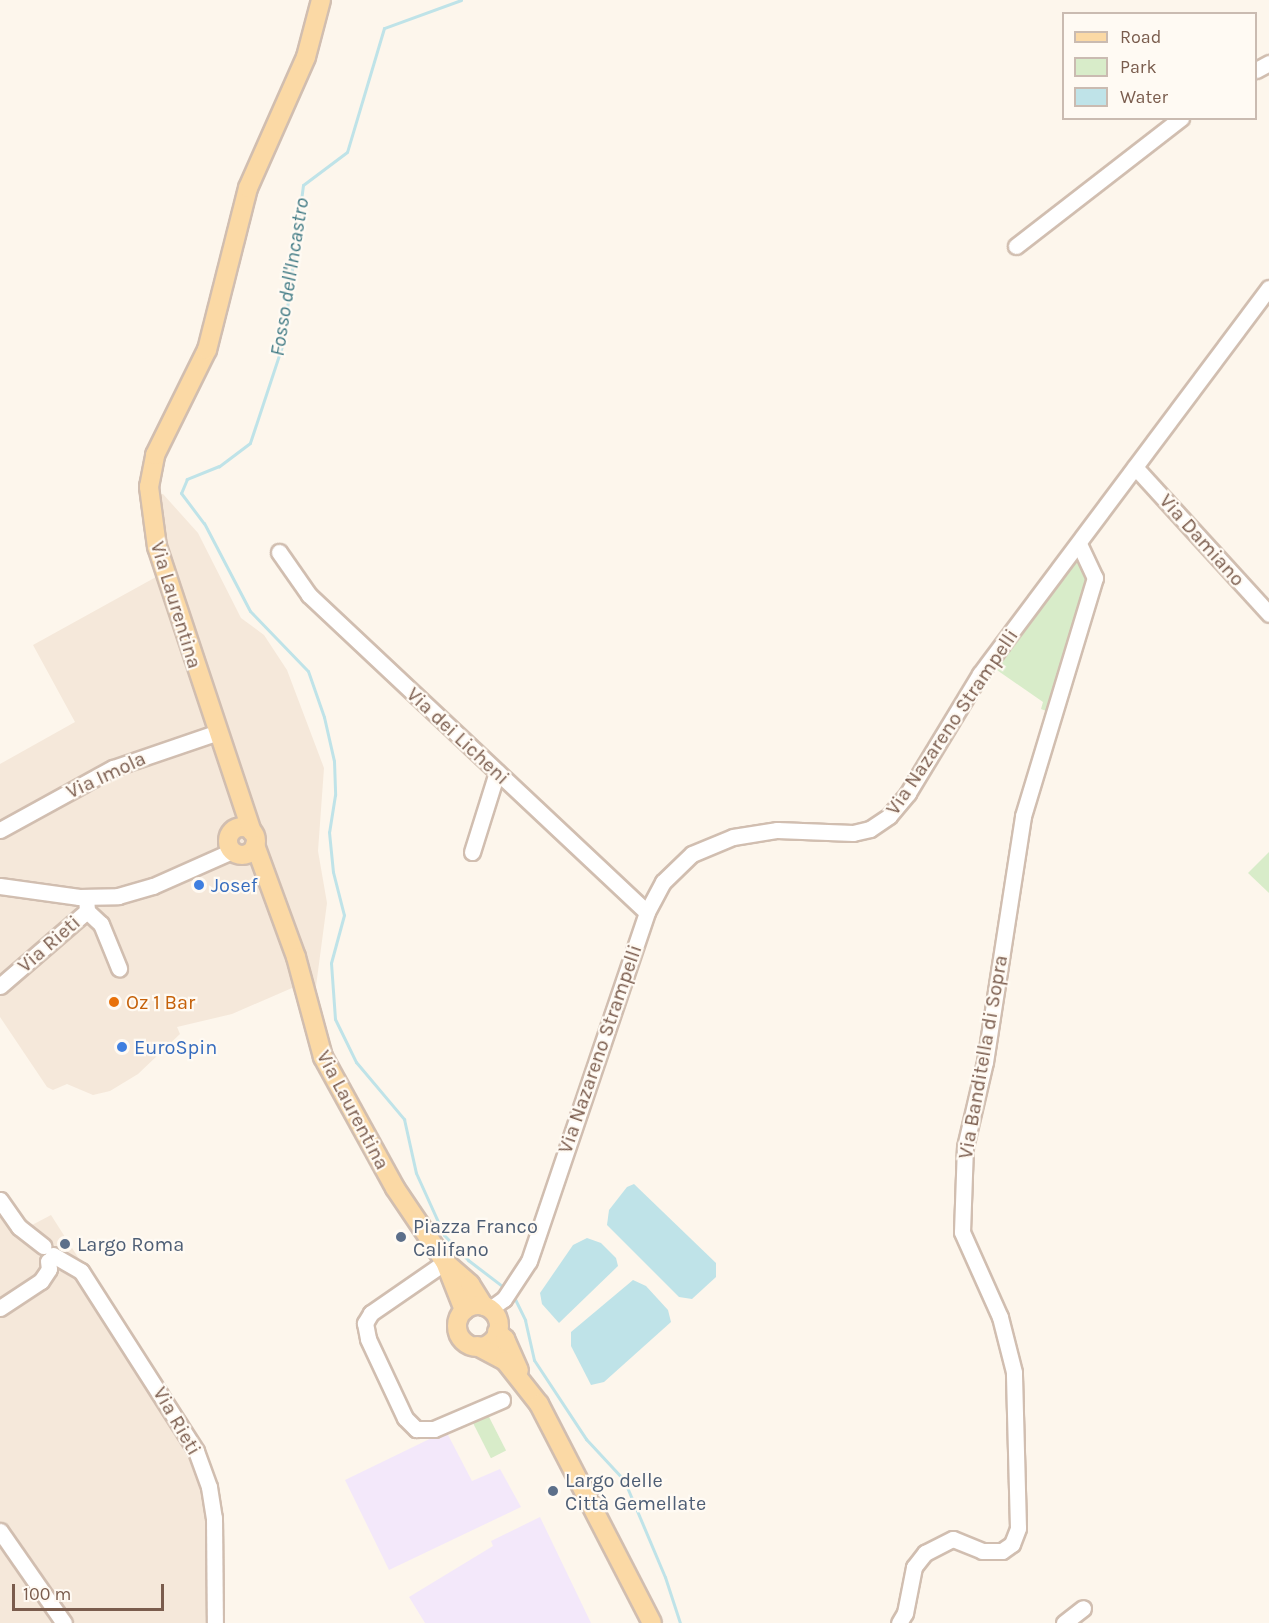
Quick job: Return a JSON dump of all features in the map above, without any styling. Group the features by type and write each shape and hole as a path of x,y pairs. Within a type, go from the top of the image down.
{"main road":[{"name":"Via Laurentina","path":"321,0 306,57 248,188 204,359 155,455 148,498 156,540 224,751 240,843 267,877 296,957 323,1057 395,1188 445,1262 464,1310"},
{"name":"Via Laurentina","path":"445,1262 492,1305"},
{"path":"477,1346 490,1342 497,1332 497,1319 492,1305 464,1310 457,1322 459,1336 477,1346 497,1355 522,1381 551,1425 652,1623"},
{"path":"497,1332 512,1352 522,1381"}],"street":[{"path":"1016,246 1178,120"},
{"name":"Via Nazareno Strampelli","path":"492,1305 519,1277 529,1261 647,912 659,887 675,867 713,843 767,831 853,833 885,820 904,799 980,674 1269,288"},
{"name":"Via Damiano","path":"1135,467 1269,614"},
{"name":"Via Banditella di Sopra","path":"899,1623 905,1612 914,1568 925,1553 953,1539 981,1551 1002,1551 1014,1541 1018,1528 1013,1365 996,1306 964,1238 963,1188 967,1130 985,1062 1020,828 1095,578 1079,544"},
{"name":"Via dei Licheni","path":"279,552 306,592 647,912"},
{"name":"Via Imola","path":"0,830 113,768 218,732"},
{"path":"472,852 497,772"},
{"path":"0,877 87,889 116,888 144,880 240,843"},
{"path":"0,886 87,904 141,891 240,843"},
{"path":"87,904 101,924 119,968"},
{"name":"Via Rieti","path":"0,986 87,904"},
{"name":"Via Rieti","path":"0,1200 19,1227 48,1254 81,1271 196,1451 209,1487 214,1518 215,1623"},
{"path":"0,1308 41,1281 47,1272 48,1254"},
{"path":"445,1262 371,1313 365,1323 367,1335 412,1427 434,1429 502,1400"},
{"path":"0,1531 64,1623"},
{"path":"1064,1623 1083,1608"}],"shaded area":[{"path":"163,494 198,533 241,618 264,635 287,670 324,768 318,851 327,903 315,994 296,998 292,988 232,1014 177,1027 180,1034 138,1074 110,1091 93,1095 67,1084 53,1090 47,1087 0,1017 0,764 75,722 33,645 156,577 142,524 155,495"},
{"path":"0,1211 15,1234 51,1215 185,1425 217,1526 222,1623 0,1623"},
{"path":"446,1431 472,1481 500,1469 521,1507 389,1570 345,1480"},
{"path":"540,1517 591,1623 425,1623 409,1597 493,1546 491,1541"}],"green space":[{"path":"1079,557 1089,576 1049,712 1041,709 1043,702 994,668"},
{"path":"1269,852 1269,893 1248,873"},
{"path":"487,1413 506,1450 491,1458 472,1421"}],"water":[{"path":"634,1184 716,1263 716,1277 692,1299 679,1297 607,1225 609,1210 627,1187"},
{"path":"587,1238 601,1243 616,1258 618,1266 559,1323 542,1304 540,1293 573,1245"},
{"path":"633,1280 646,1286 668,1310 671,1322 604,1382 591,1385 571,1346 571,1332"}],"waterway":[{"name":"Fosso dell'Incastro","path":"461,0 384,28 347,152 303,185 282,346 250,443 219,466 187,479 181,493 204,523 250,611 308,671 324,717 334,761 335,795 329,832 333,872 344,915 331,963 335,1019 356,1062 404,1119 416,1173 444,1235 468,1260 506,1289"},
{"name":"Fosso dell'Incastro","path":"513,1295 525,1320 534,1360 586,1439 624,1480 665,1577 680,1623"}],"place":[{"name":"Josef","path":"199,885"},
{"name":"Oz 1 Bar","path":"114,1002"},
{"name":"EuroSpin","path":"122,1047"},
{"name":"Piazza Franco Califano","path":"401,1237"},
{"name":"Largo Roma","path":"65,1244"},
{"name":"Largo delle Città Gemellate","path":"553,1491"}]}
